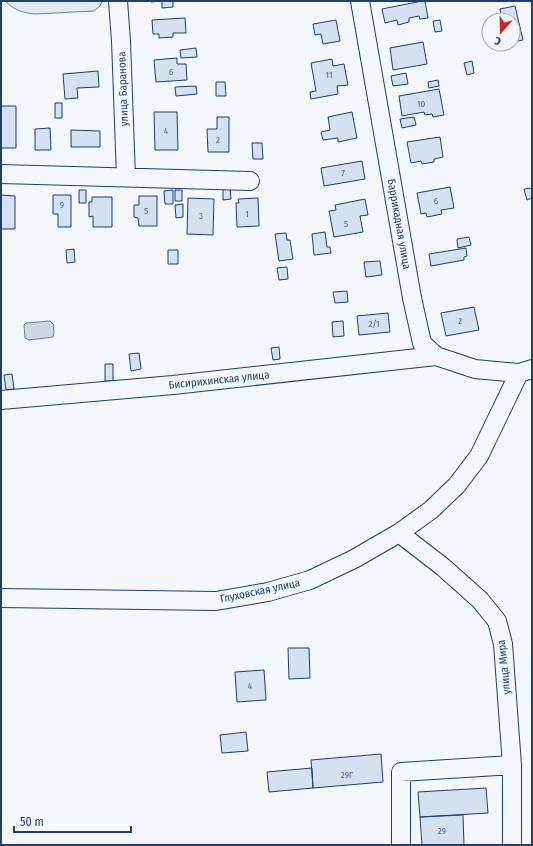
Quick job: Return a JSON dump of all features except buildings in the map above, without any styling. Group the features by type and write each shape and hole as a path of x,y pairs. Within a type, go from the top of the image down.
{"street":[{"name":"улица Баранова","path":"118,1 126,177"},
{"name":"Баррикадная улица","path":"360,1 412,298 422,343 436,356 475,369 526,371"},
{"path":"1,174 250,181"},
{"name":"Бисирихинская улица","path":"1,400 173,385 436,356"},
{"name":"Глуховская улица","path":"1,598 216,601 268,592 310,580 354,559 399,533 430,510 457,485 478,456 526,371"},
{"name":"улица Мира","path":"399,533 443,567 475,595 497,621 502,644 512,765 512,845"},
{"path":"401,845 401,772 512,765"}],"shaded area":[{"path":"5,1 102,1 100,6 94,11 35,14 27,13 12,7"},
{"path":"50,321 53,324 53,337 29,340 25,338 24,325 26,323"}]}
